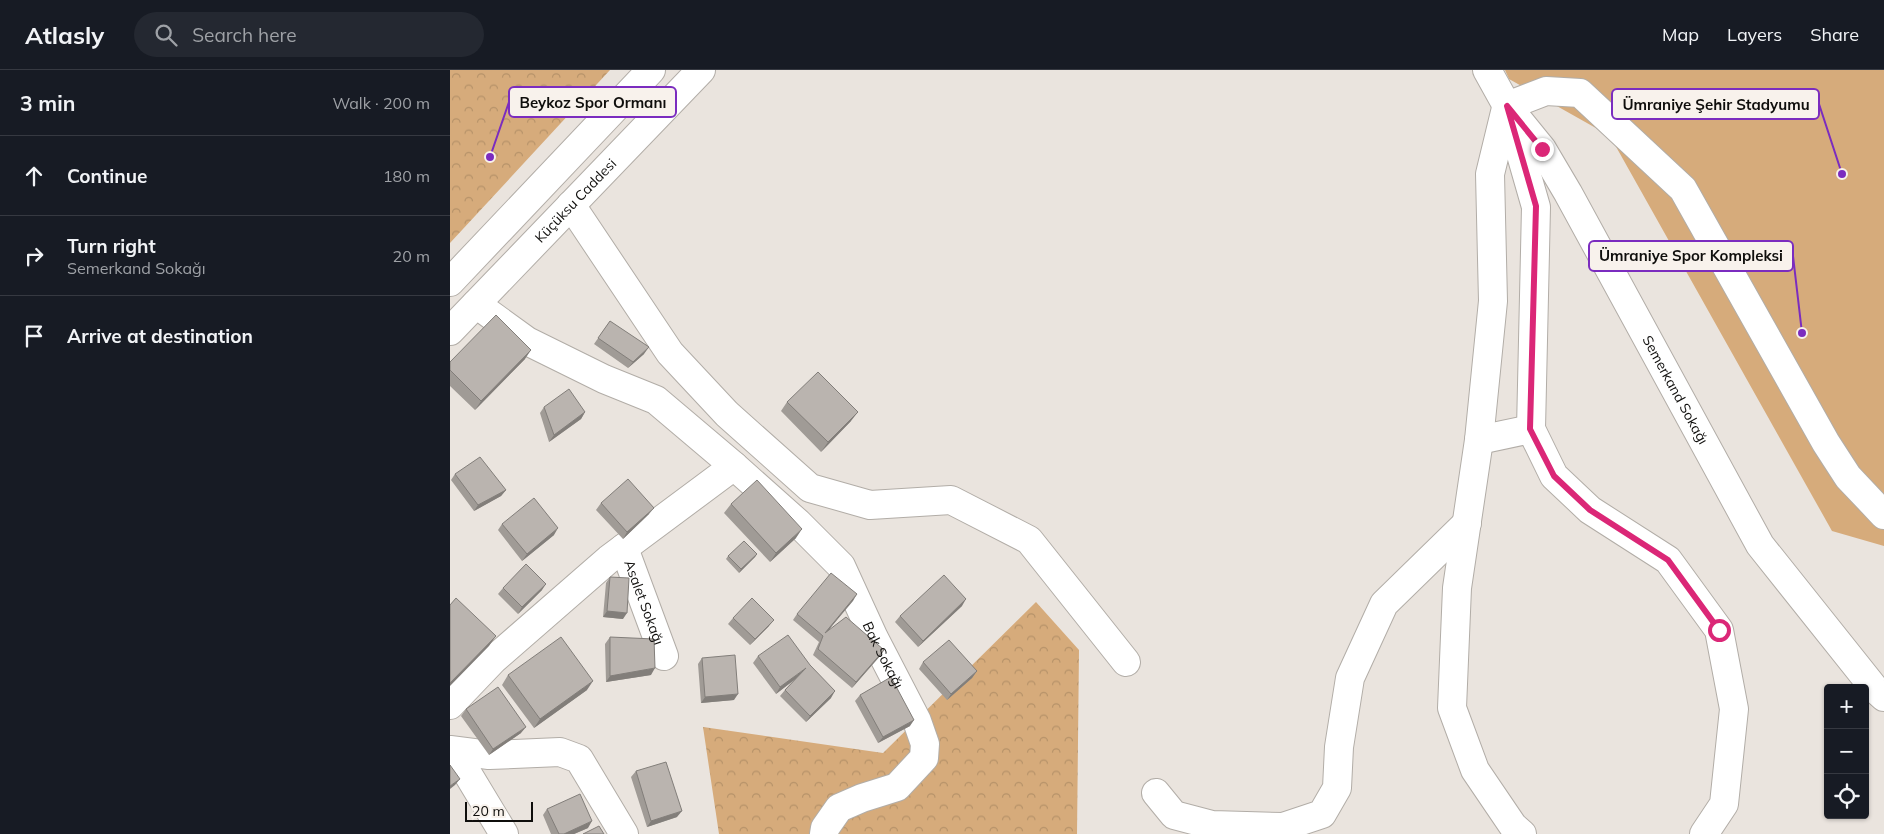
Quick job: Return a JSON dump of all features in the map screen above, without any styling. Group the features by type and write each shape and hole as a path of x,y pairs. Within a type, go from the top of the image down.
{"street":[{"path":"450,282 651,70"},
{"name":"Küçüksu Caddesi","path":"450,331 701,70"},
{"name":"Semerkand Sokağı","path":"1487,70 1507,106 1542,149 1564,186 1760,545 1879,692 1884,715"},
{"path":"1507,106 1546,91 1580,93 1683,189 1826,443 1848,477 1884,515"},
{"path":"1507,106 1536,206 1530,429 1554,476 1590,510 1668,560 1719,630 1734,709 1724,804 1704,834"},
{"path":"1507,106 1490,174 1493,301 1479,440 1457,588 1452,708 1474,770 1513,826 1522,834"},
{"path":"548,180 571,205 670,354 726,414 810,488 870,505 952,500 1029,540 1126,662"},
{"name":"Bak Sokağı","path":"476,304 528,341 604,380 656,400 798,523 841,566 874,638 917,721 925,744 924,758 897,787 862,798 839,808 825,828 824,834"},
{"path":"1479,440 1530,429"},
{"path":"450,705 494,660 624,548 734,466"},
{"path":"1156,793 1174,815 1212,825 1283,827 1322,814 1337,788 1339,747 1350,678 1384,604 1467,523"},
{"name":"Asalet Sokağı","path":"624,548 664,656"},
{"path":"450,752 466,772 504,834"},
{"path":"450,752 489,756 560,752 579,759 624,834"}],"green space":[{"path":"450,70 610,70 450,243"},
{"path":"1505,70 1884,70 1884,546 1832,531 1610,136 1509,79"},
{"path":"1036,602 1079,650 1077,834 719,834 703,727 883,753"}],"building":[{"path":"496,315 531,350 481,401 450,370 450,362"},
{"path":"610,321 649,347 633,362 598,338"},
{"path":"818,372 858,412 828,442 787,402"},
{"path":"569,389 585,412 554,435 544,407"},
{"path":"480,457 506,490 478,505 455,474"},
{"path":"628,479 654,508 627,532 601,503"},
{"path":"757,480 802,529 776,553 731,504"},
{"path":"534,498 558,528 527,554 502,524"},
{"path":"744,541 757,554 741,569 728,556"},
{"path":"526,564 546,584 522,607 503,588"},
{"path":"831,573 857,594 825,633 846,617 884,650 856,682 818,649 823,636 797,614"},
{"path":"944,575 966,599 923,641 900,616"},
{"path":"610,577 629,578 627,613 607,611"},
{"path":"456,598 496,636 450,683 450,605"},
{"path":"752,598 774,620 755,639 733,618"},
{"path":"788,635 810,665 835,691 810,716 785,690 806,668 780,687 758,656"},
{"path":"561,637 593,681 540,719 508,675"},
{"path":"610,637 654,639 655,668 610,676"},
{"path":"949,640 977,671 951,694 923,662"},
{"path":"735,655 738,694 705,697 702,658"},
{"path":"891,677 914,720 883,737 860,695"},
{"path":"498,687 526,727 493,749 466,709"},
{"path":"666,762 682,811 651,821 636,771"},
{"path":"450,765 460,779 450,786"},
{"path":"580,794 592,821 564,834 559,834 547,809"},
{"path":"599,826 604,834 583,834"}],"place":[{"name":"Beykoz Spor Ormanı","path":"490,157"},
{"name":"Ümraniye Şehir Stadyumu","path":"1842,174"},
{"name":"Ümraniye Spor Kompleksi","path":"1802,333"}],"route":[{"path":"1542,149 1507,106 1536,206 1530,429 1554,476 1590,510 1668,560 1719,630"}]}
